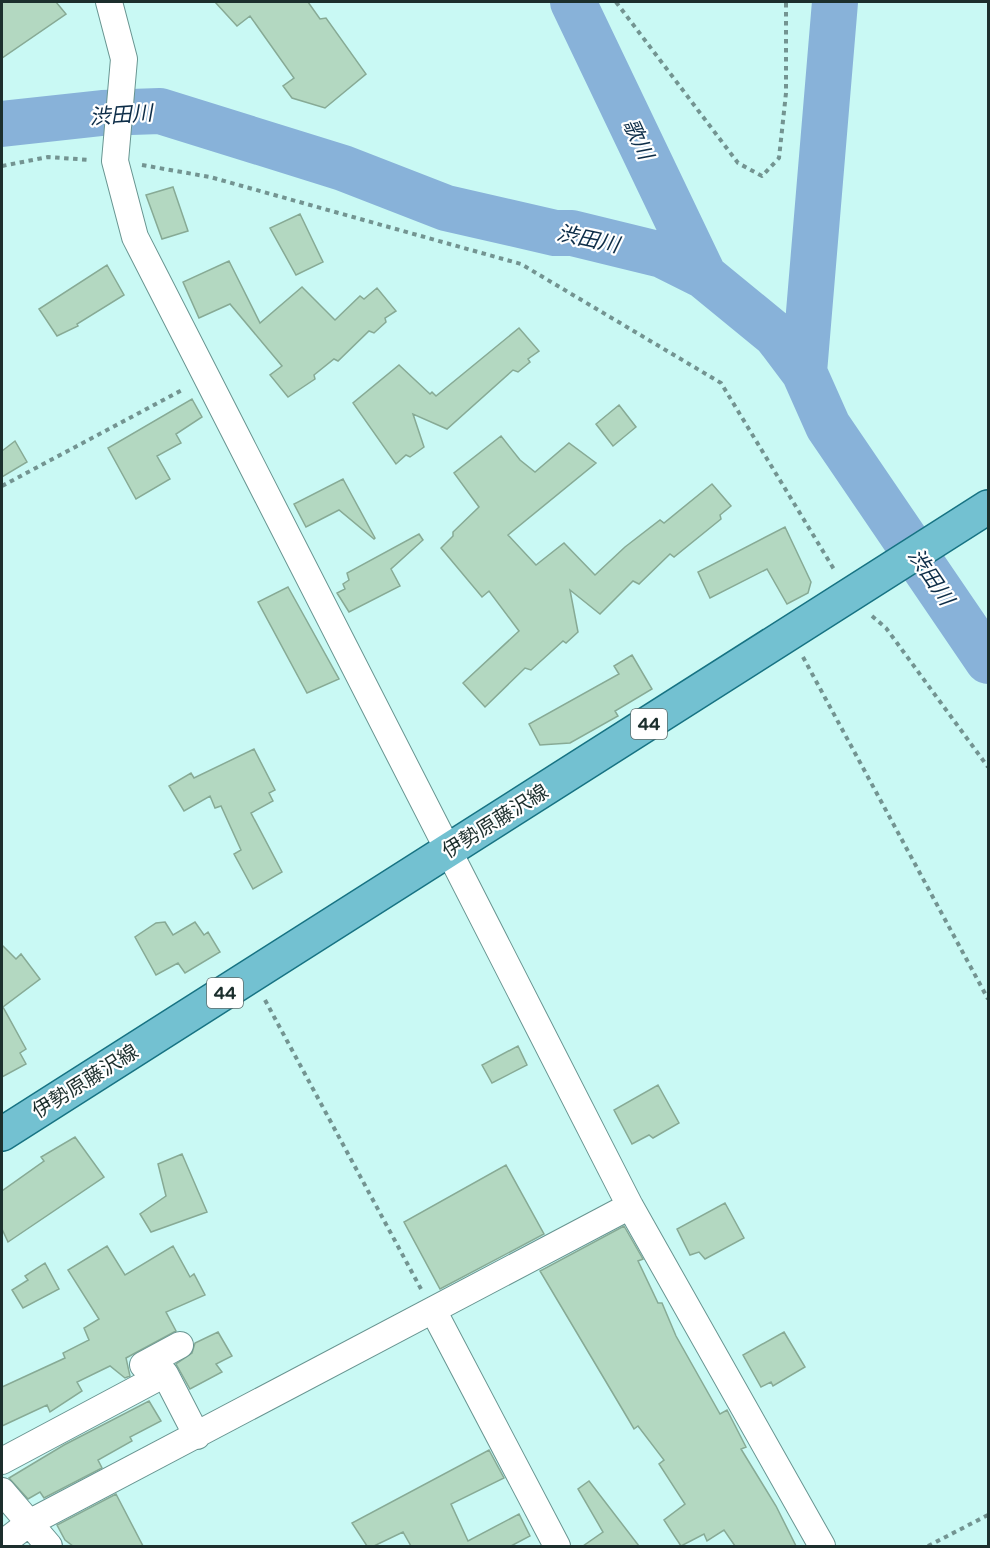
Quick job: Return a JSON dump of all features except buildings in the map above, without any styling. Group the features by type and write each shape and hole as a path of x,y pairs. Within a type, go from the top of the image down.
{"main road":[{"name":"伊勢原藤沢線","path":"2,1134 988,507"}],"street":[{"path":"109,2 124,59 115,161 135,237 630,1206 822,1546"},
{"path":"2,1544 29,1523 630,1206"},
{"path":"433,1310 557,1546"},
{"path":"2,1461 155,1366 180,1345"},
{"path":"155,1366 197,1436"},
{"path":"2,1491 49,1546"}],"path":[{"path":"616,2 738,164 762,176 779,158 786,93 786,2"},
{"path":"2,166 48,157 115,161 210,177 521,264 721,383 850,595 886,628 988,767"},
{"path":"2,486 206,378"},
{"path":"790,635 988,999"},
{"path":"252,975 433,1310"},
{"path":"928,1546 988,1515"}],"waterway":[{"name":"歌川","path":"573,2 704,276"},
{"path":"804,372 835,2"},
{"name":"渋田川","path":"2,124 102,113 160,111 343,168 446,208 555,233 572,233 662,255 704,276 776,335 804,372 828,426 988,661"}]}
